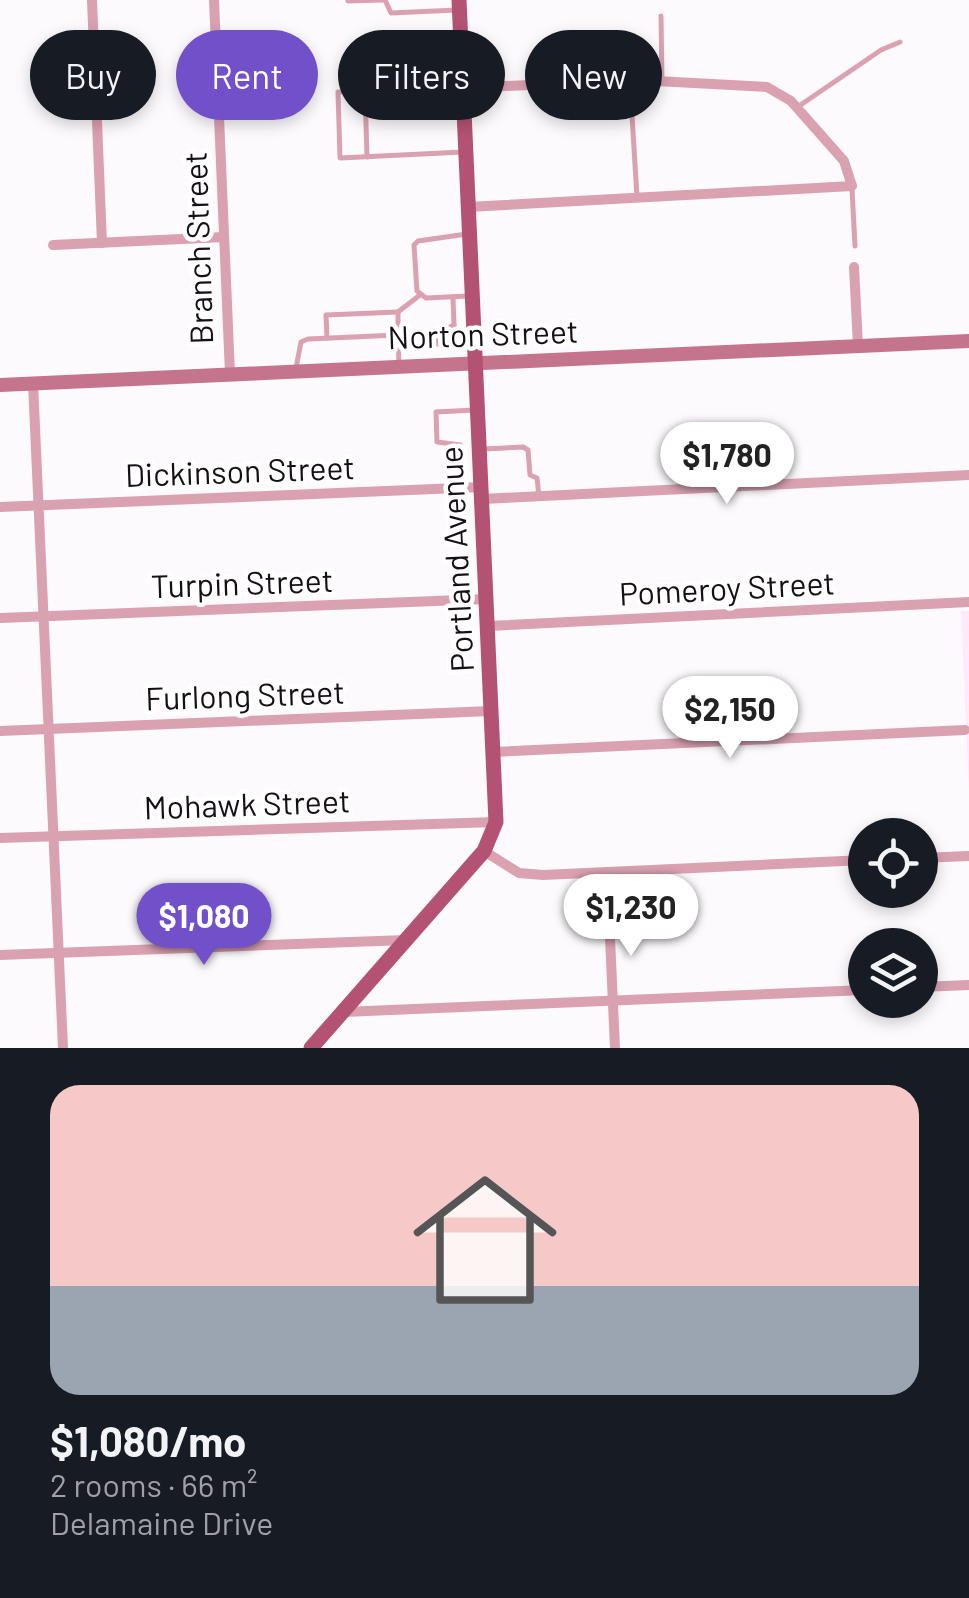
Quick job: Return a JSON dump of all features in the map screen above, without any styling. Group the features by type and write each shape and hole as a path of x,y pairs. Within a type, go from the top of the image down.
{"main road":[{"name":"Portland Avenue","path":"460,5 461,30"},
{"name":"Portland Avenue","path":"310,1048 484,851 496,822 464,120"},
{"name":"Norton Street","path":"0,385 969,341"}],"street":[{"path":"92,0 102,242"},
{"name":"Branch Street","path":"214,0 230,374"},
{"path":"468,207 852,186 846,164 780,94 763,86 662,81"},
{"path":"52,245 224,237"},
{"path":"854,266 858,346"},
{"path":"34,384 63,1048"},
{"name":"Dickinson Street","path":"0,507 482,493 539,496 969,475"},
{"name":"Turpin Street","path":"0,618 487,599"},
{"name":"Pomeroy Street","path":"488,626 969,602"},
{"name":"Furlong Street","path":"0,731 491,711"},
{"path":"493,752 965,730"},
{"name":"Mohawk Street","path":"0,838 496,822"},
{"path":"484,851 520,873 848,861"},
{"path":"938,857 969,856"},
{"path":"607,872 615,1048"},
{"path":"0,955 406,940"},
{"path":"938,987 969,985"},
{"path":"343,1012 848,991"}],"lane":[{"path":"348,2 384,0 391,13 460,5"},
{"path":"661,16 661,30"},
{"path":"797,108 881,50 900,42"},
{"path":"339,120 340,158 466,152"},
{"path":"366,120 367,157"},
{"path":"632,120 637,199"},
{"path":"852,186 856,246"},
{"path":"420,295 414,245 418,241 470,233"},
{"path":"326,338 326,315 398,312 420,295 472,296"},
{"path":"399,345 436,341 447,346 456,337 452,326 453,298"},
{"path":"398,312 399,366"},
{"path":"296,371 301,342 398,335"},
{"path":"426,344 427,366"},
{"path":"460,446 437,442 436,412 477,410"},
{"path":"480,449 528,450 530,475 538,478 539,496"}],"shaded area":[{"path":"961,611 969,611 969,791"}]}
